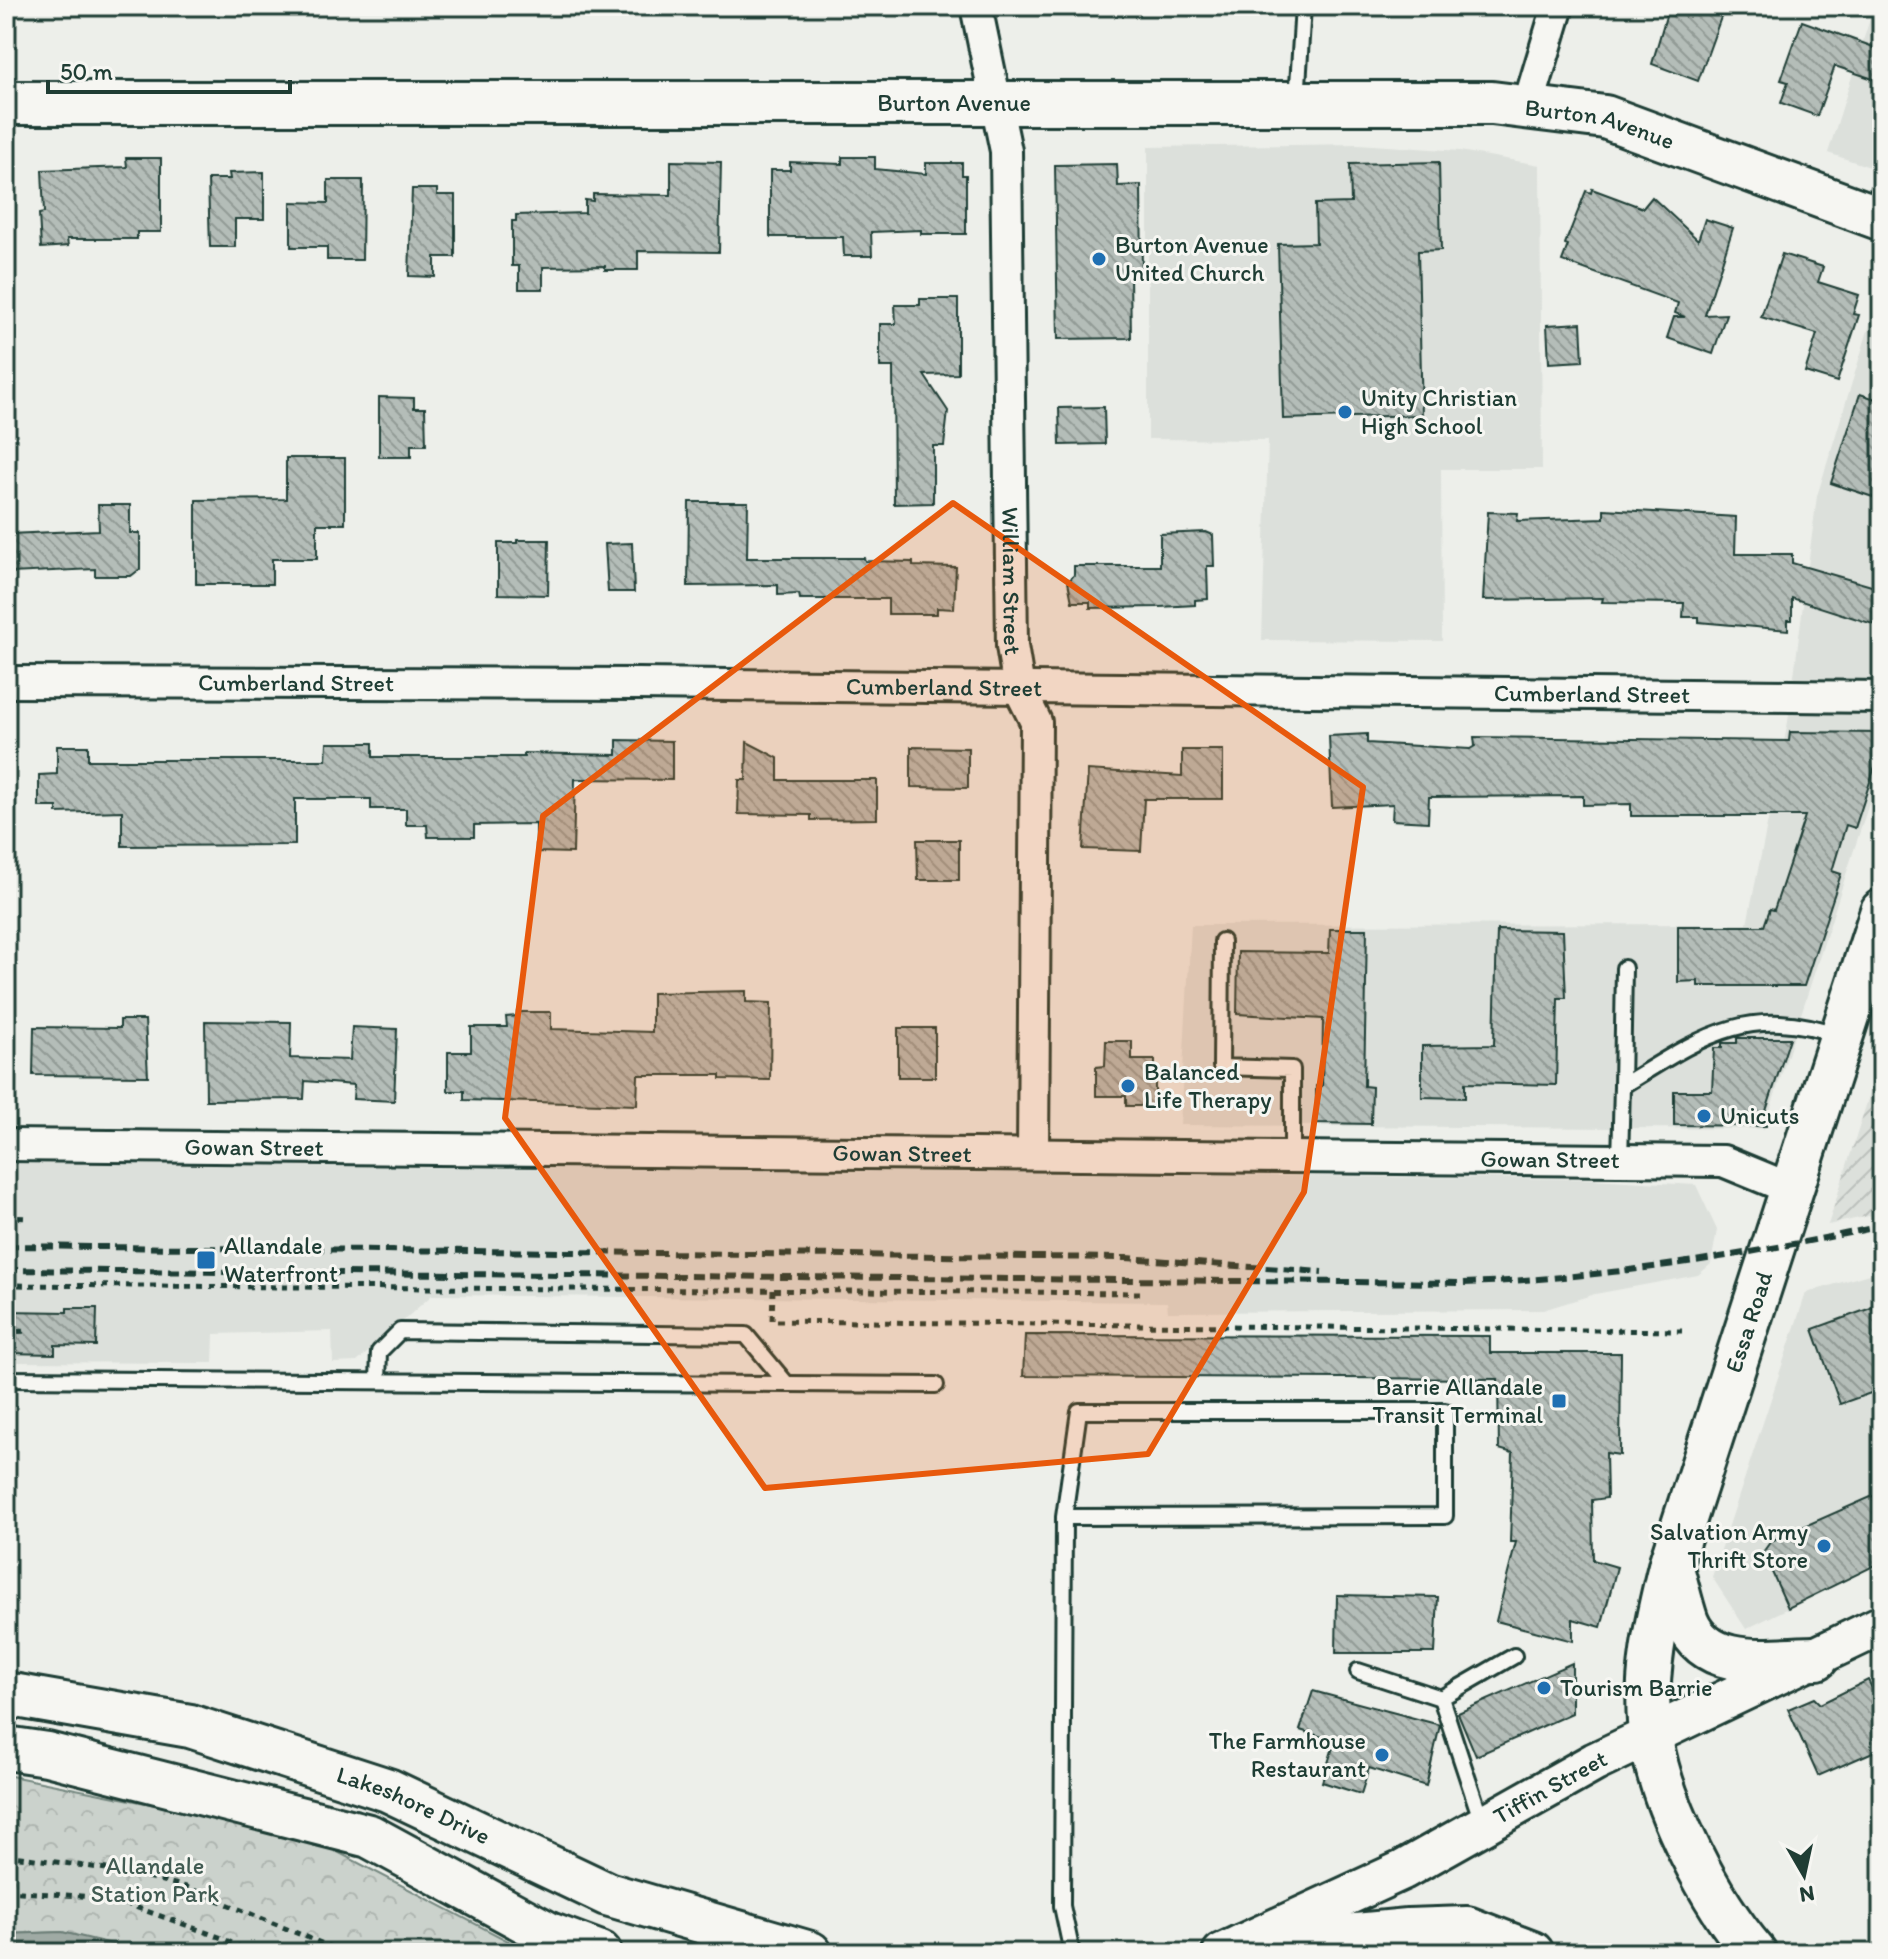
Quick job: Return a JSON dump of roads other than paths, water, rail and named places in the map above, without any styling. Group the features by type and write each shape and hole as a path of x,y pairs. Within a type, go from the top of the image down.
{"main road":[{"name":"Burton Avenue","path":"6,103 1405,101 1528,106 1605,117 1878,206"},
{"name":"Essa Road","path":"1755,1953 1715,1896 1671,1805 1651,1738 1654,1632 1671,1562 1882,911"},
{"path":"1671,1562 1688,1625 1703,1646 1724,1659 1817,1658"},
{"name":"Lakeshore Drive","path":"6,1694 190,1726 388,1790 607,1894 810,1953"},
{"name":"Lakeshore Drive","path":"6,1748 91,1765 369,1836 549,1934 600,1953"},
{"path":"1232,1950 1408,1930 1467,1928 1532,1953"}],"street":[{"name":"William Street","path":"976,6 1006,151 1012,646 1019,688 1036,722 1033,1153"},
{"path":"1528,106 1558,6"},
{"name":"Cumberland Street","path":"6,682 1882,697"},
{"name":"Gowan Street","path":"6,1145 1723,1161 1791,1189"},
{"name":"Tiffin Street","path":"1232,1950 1403,1870 1595,1762 1651,1738 1882,1625"}],"lane":[{"path":"1297,102 1303,6"},
{"path":"1222,941 1221,1067 1292,1069 1292,1156"},
{"path":"1620,1160 1624,968"},
{"path":"1622,1086 1705,1037 1740,1024 1804,1023 1842,1036"},
{"path":"378,1381 379,1352 400,1331 746,1335 786,1383"},
{"path":"6,1379 936,1385"},
{"path":"1064,1517 1445,1516 1445,1411 1079,1411 1064,1517 1062,1906 1072,1953"},
{"path":"1358,1671 1441,1698 1514,1656"},
{"path":"1441,1698 1483,1825"}],"railway":[{"path":"6,1270 1461,1283 1567,1277 1673,1264 1882,1226"},
{"path":"6,1246 1126,1258 1322,1272"}],"place":[{"name":"Burton Avenue United Church","path":"1099,259"},
{"name":"Unity Christian High School","path":"1345,412"},
{"name":"Balanced Life Therapy","path":"1128,1086"},
{"name":"Unicuts","path":"1704,1116"},
{"name":"Allandale Waterfront","path":"206,1260"},
{"name":"Barrie Allandale Transit Terminal","path":"1559,1401"},
{"name":"Salvation Army Thrift Store","path":"1824,1546"},
{"name":"Tourism Barrie","path":"1544,1688"},
{"name":"The Farmhouse Restaurant","path":"1382,1755"}],"park label":[{"name":"Allandale Station Park","path":"155,1880"}]}
